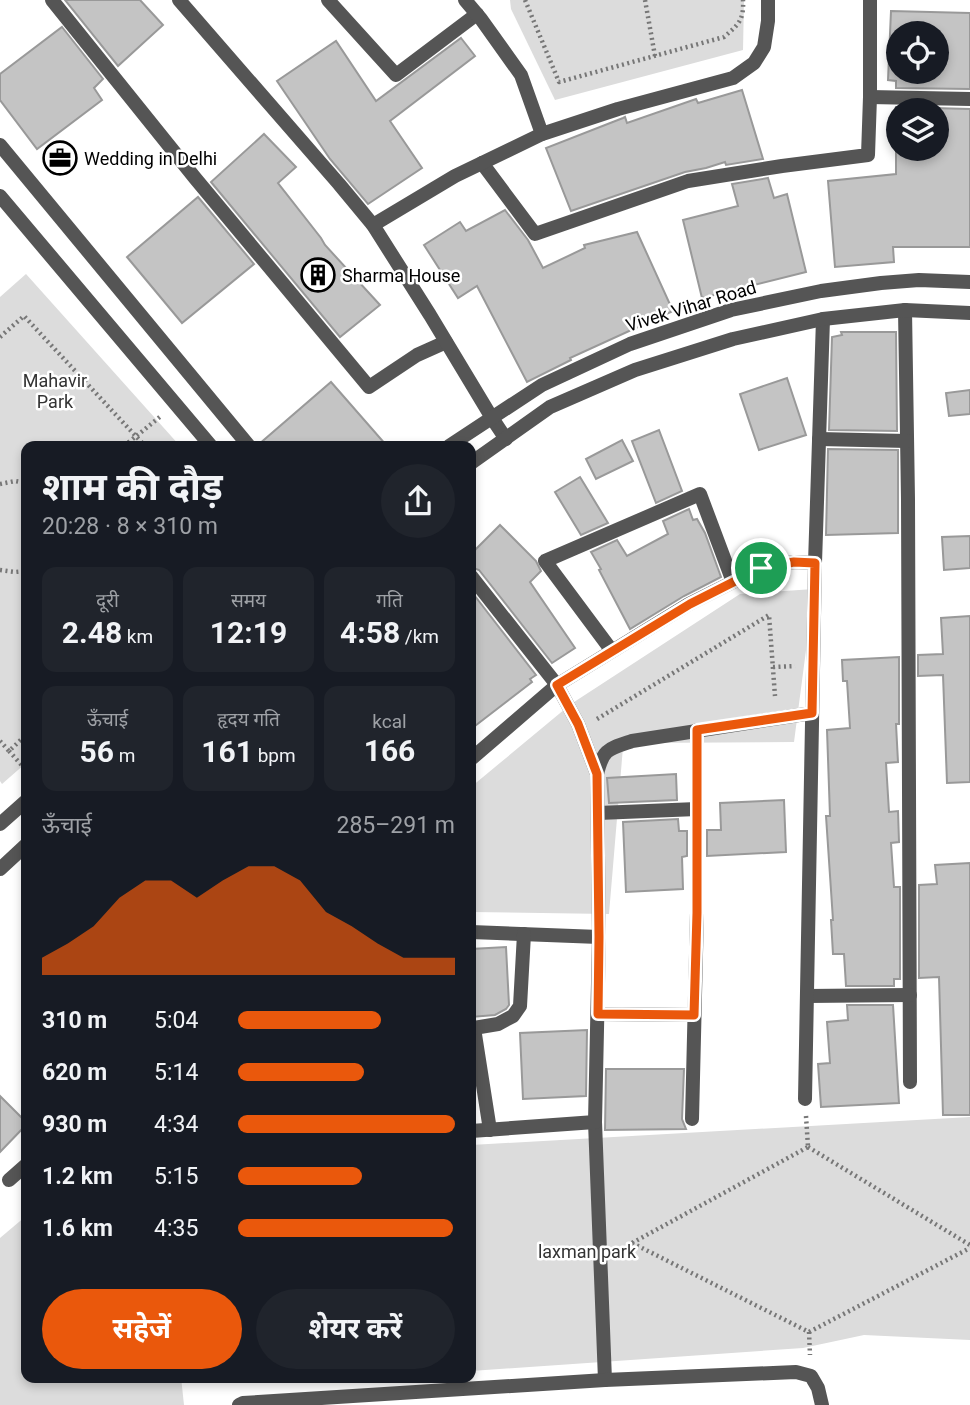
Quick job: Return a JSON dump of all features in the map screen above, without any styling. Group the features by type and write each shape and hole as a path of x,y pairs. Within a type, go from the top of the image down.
{"street":[{"path":"52,0 195,178 369,387 417,355 446,342"},
{"path":"179,0 373,225 506,439"},
{"path":"328,0 396,75 477,14"},
{"path":"465,0 521,75 542,134"},
{"path":"373,225 455,176 542,134 618,109 733,78 754,63 764,47 768,0"},
{"path":"482,163 535,234 688,181 868,155 870,0"},
{"path":"870,97 970,99"},
{"path":"0,145 245,441"},
{"path":"0,195 207,441"},
{"name":"Vivek Vihar Road","path":"457,441 542,385 630,344 731,310 821,291 881,283 970,282"},
{"path":"476,460 550,407 635,370 733,339 822,320 905,310 970,313"},
{"path":"905,310 910,1082"},
{"path":"805,1099 822,320"},
{"path":"819,439 907,441"},
{"path":"612,651 545,561 700,494 733,582"},
{"path":"476,755 557,685 690,604 761,568 794,562 815,563"},
{"path":"476,582 557,685 578,724 597,774"},
{"path":"605,1380 595,1122 599,937 597,774 601,758 611,748 632,741 812,713"},
{"path":"692,1119 697,913 697,730"},
{"path":"0,824 21,805"},
{"path":"598,813 697,809"},
{"path":"0,869 21,852"},
{"path":"476,932 599,937"},
{"path":"476,1028 498,1024 513,1016 520,1006 523,934"},
{"path":"807,996 910,995"},
{"path":"598,1014 694,1015"},
{"path":"476,1046 490,1130"},
{"path":"476,1131 595,1122"},
{"path":"9,1180 21,1169"},
{"path":"239,1405 605,1380 796,1372 811,1376 818,1388 822,1405"}],"path":[{"path":"525,0 559,82 724,37 735,28 744,13 743,0"},
{"path":"645,0 655,56"},
{"path":"0,337 24,316 140,441"},
{"path":"131,441 176,404"},
{"path":"0,484 21,482"},
{"path":"0,570 21,571"},
{"path":"589,723 769,615 775,696"},
{"path":"9,751 21,740"},
{"path":"0,741 21,764"},
{"path":"805,1099 808,1147"},
{"path":"808,1147 632,1244 809,1332 970,1246"},
{"path":"808,1147 970,1246"}],"green space":[{"path":"510,0 744,0 743,50 555,100 511,9"},
{"name":"Mahavir Park","path":"26,274 176,441 21,441 21,767 2,784 0,781 0,297"},
{"path":"814,589 794,742 634,743 623,747 609,914 476,912 476,783 571,704 740,594"},
{"name":"laxman park","path":"970,1117 970,1340 864,1335 803,1348 476,1371 476,1145"},
{"path":"21,1220 21,1383 182,1383 184,1405 0,1405 0,1238"}],"building":[{"path":"65,0 140,0 163,25 118,66"},
{"path":"891,11 970,13 970,89 896,88 896,84 949,84 949,21 891,21"},
{"path":"62,27 103,79 94,88 102,100 37,149 0,100 0,74"},
{"path":"461,38 475,56 390,121 422,168 368,204 330,159 277,81 336,41 376,101"},
{"path":"742,90 763,159 726,165 725,162 685,172 571,211 546,148 625,117 627,123 696,99 698,103"},
{"path":"949,108 970,109 970,247 893,247 894,262 835,267 828,181 896,174 896,161 949,161"},
{"path":"264,134 296,167 278,183 325,245 380,305 340,337 211,182"},
{"path":"768,178 774,198 787,194 806,272 702,298 683,220 738,206 732,184"},
{"path":"198,197 254,264 182,323 127,257"},
{"path":"505,210 528,240 543,268 585,248 584,245 637,232 673,311 570,358 571,360 527,382 477,286 458,298 424,245 460,222 466,231"},
{"path":"841,332 896,332 897,431 829,430 832,337 842,335"},
{"path":"787,378 806,435 759,450 740,394"},
{"path":"331,382 383,441 263,441"},
{"path":"970,390 970,414 949,416 946,393"},
{"path":"659,430 682,491 656,503 632,441"},
{"path":"622,440 633,461 596,479 586,459"},
{"path":"828,449 898,450 898,533 826,535"},
{"path":"580,477 608,523 581,535 555,492"},
{"path":"689,509 693,520 697,519 705,533 721,577 630,629 591,552 617,540 627,556 668,534 663,521"},
{"path":"500,525 536,561 541,571 530,582 575,648 552,663 476,569 476,549"},
{"path":"970,536 970,568 944,570 942,537"},
{"path":"476,597 536,675 530,679 532,682 476,725"},
{"path":"970,616 970,782 947,783 943,675 918,676 918,655 943,654 941,618"},
{"path":"899,657 899,724 896,724 898,762 886,763 889,812 898,811 899,842 891,843 894,887 900,887 900,979 894,979 894,986 846,986 844,954 833,954 826,816 830,816 827,730 850,728 847,681 843,681 842,660"},
{"path":"676,774 677,800 609,803 607,778"},
{"path":"784,800 786,852 707,856 707,830 721,830 720,803"},
{"path":"678,819 679,831 687,831 687,856 682,857 683,889 626,892 623,822"},
{"path":"970,863 970,1115 943,1115 939,977 919,978 919,885 937,884 935,865"},
{"path":"506,947 509,1005 495,1015 476,1017 476,949"},
{"path":"847,1005 893,1005 899,1103 821,1107 818,1064 830,1063 827,1022 848,1020"},
{"path":"587,1030 586,1096 523,1099 520,1033"},
{"path":"606,1069 684,1069 682,1119 686,1129 605,1130"},
{"path":"0,1096 21,1117 21,1130 0,1152"}],"place":[{"name":"Wedding in Delhi","path":"60,158"},
{"name":"Sharma House","path":"318,275"}],"route":[{"path":"794,562 815,563 812,713 697,730 694,1015 598,1014 597,774 578,724 557,685 690,604 761,568 794,562"}]}
